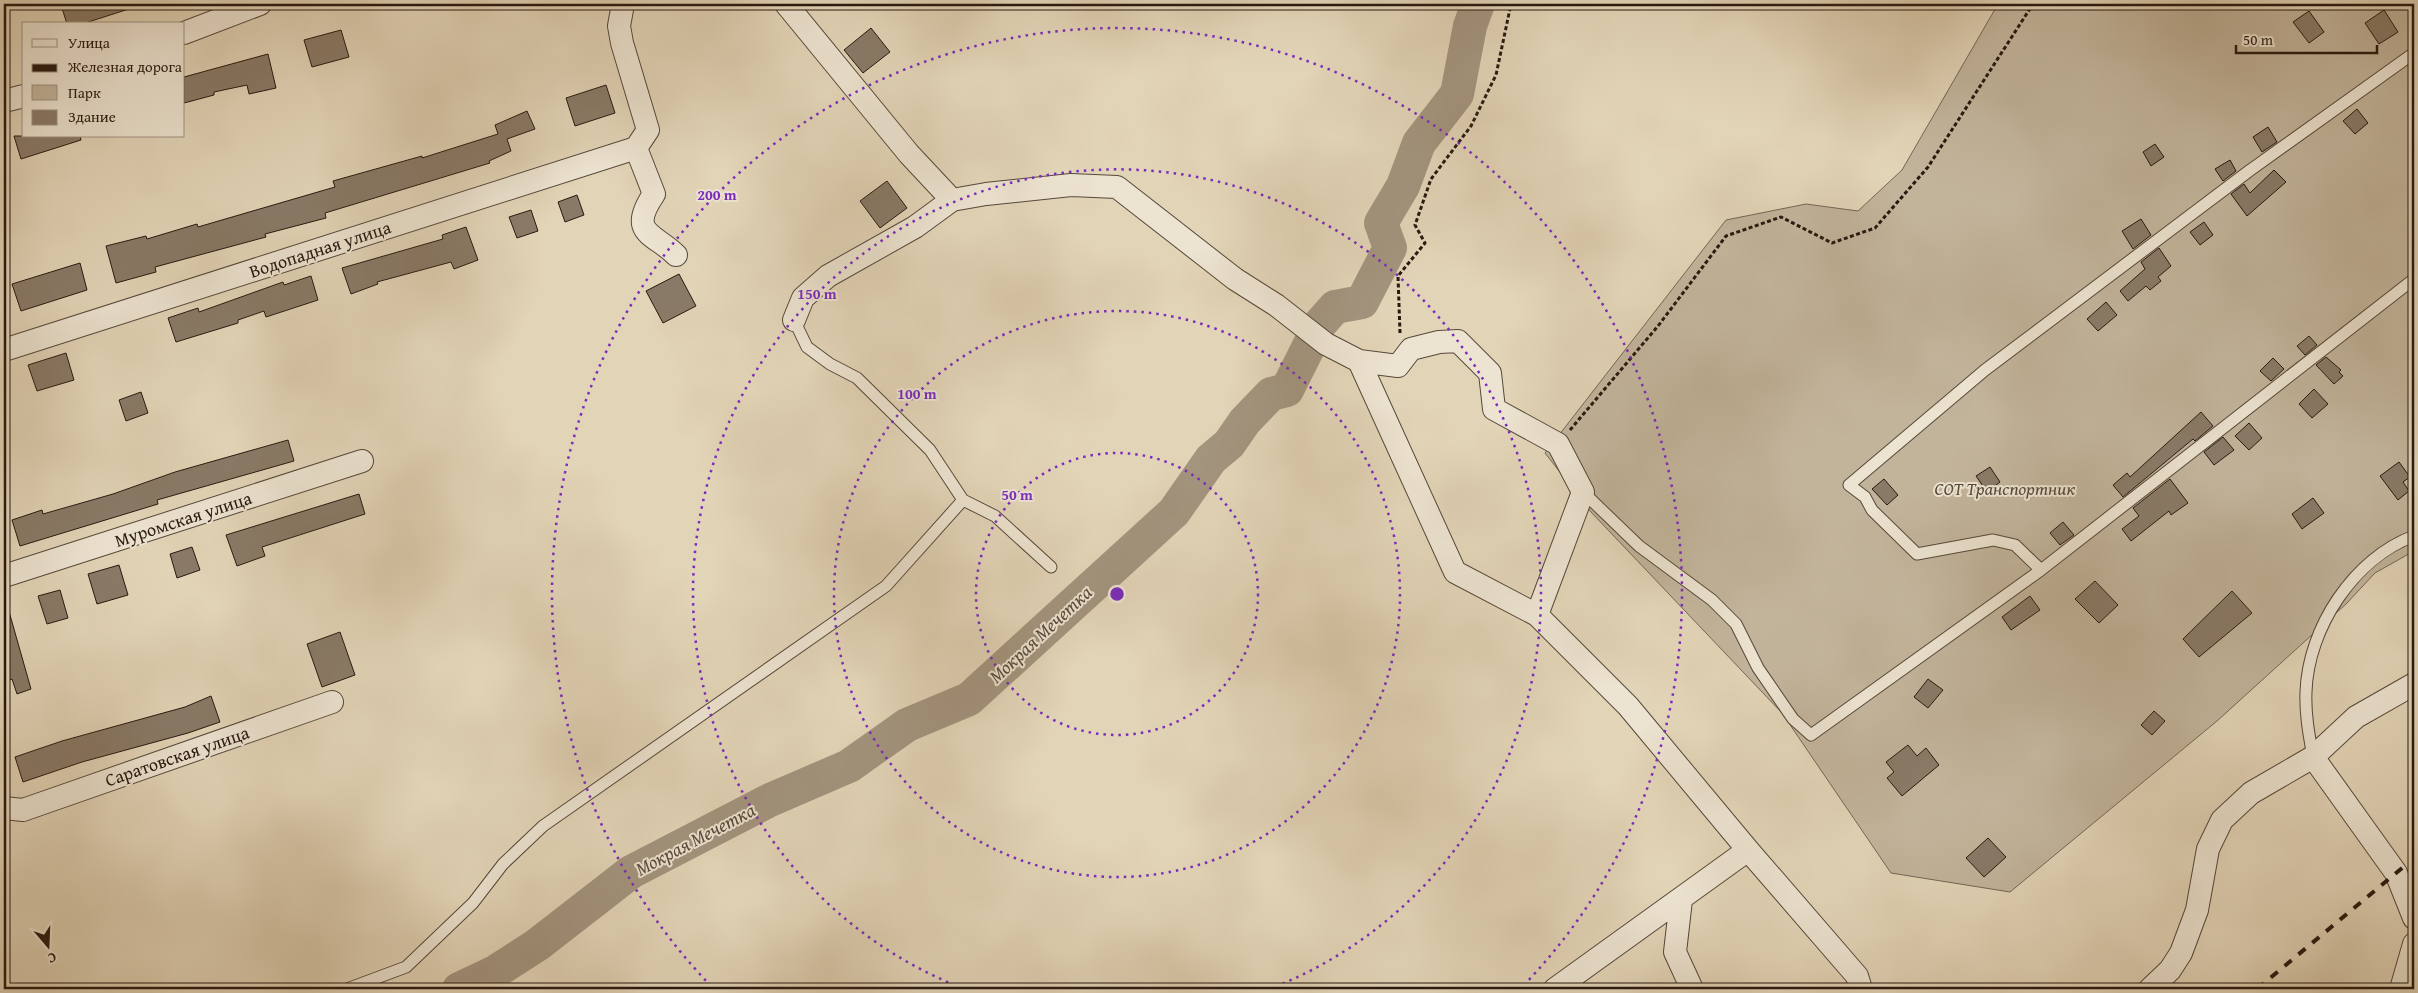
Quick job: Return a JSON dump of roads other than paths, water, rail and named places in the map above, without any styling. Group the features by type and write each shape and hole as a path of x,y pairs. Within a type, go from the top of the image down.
{"street":[{"path":"185,33 260,4"},
{"path":"623,4 619,26 622,43 648,130 636,148 654,194 647,204 642,218 647,234 656,242 666,245 676,255"},
{"path":"786,4 909,154 952,200"},
{"path":"4,101 22,96"},
{"name":"Водопадная улица","path":"4,350 636,148"},
{"path":"794,320 802,298 828,276 915,227 952,200 986,194 1071,185 1117,187 1235,279 1276,305 1305,330 1326,344 1359,361 1398,366 1411,349 1438,342 1458,341 1490,373 1494,409 1558,444 1583,492 1537,615"},
{"path":"1359,361 1455,572 1537,615 1628,706 1748,850 1858,976 1861,989"},
{"name":"Муромская улица","path":"4,576 362,461"},
{"path":"2150,989 2170,970 2180,953 2197,910 2208,849 2222,820 2251,794 2313,757 2356,717 2414,684"},
{"name":"Саратовская улица","path":"13,809 332,702"},
{"path":"2313,757 2396,873 2414,918"},
{"path":"1555,989 1748,850"},
{"path":"1681,900 1675,952 1692,989"},
{"path":"2400,989 2414,944"}],"lane":[{"path":"2041,570 2015,545 1993,540 1917,554 1872,510 1865,497 1849,485 1985,370 2249,171 2414,53"},
{"path":"1583,492 1639,546 1712,600 1736,624 1758,668 1793,719 1811,735 2041,570 2414,279"},
{"path":"794,320 807,347 830,364 857,378 930,450 963,500 995,516 1051,567"},
{"path":"347,989 406,967 473,903 503,864 543,826 886,586 963,500"},
{"path":"2313,757 2306,720 2306,690 2312,656 2328,612 2364,565 2414,536"}],"waterway":[{"name":"Мокрая Мечетка","path":"459,989 495,972 537,945 631,872 768,801 849,766 907,725 969,699 1174,512 1211,459 1229,444 1245,421 1271,394 1287,390 1320,324 1335,307 1362,302 1390,248 1381,223 1403,186 1419,143 1457,94 1470,26 1478,4"}],"railway":[{"path":"2257,989 2414,858"}],"park label":[{"name":"СОТ Транспортник","path":"2005,488"}]}
